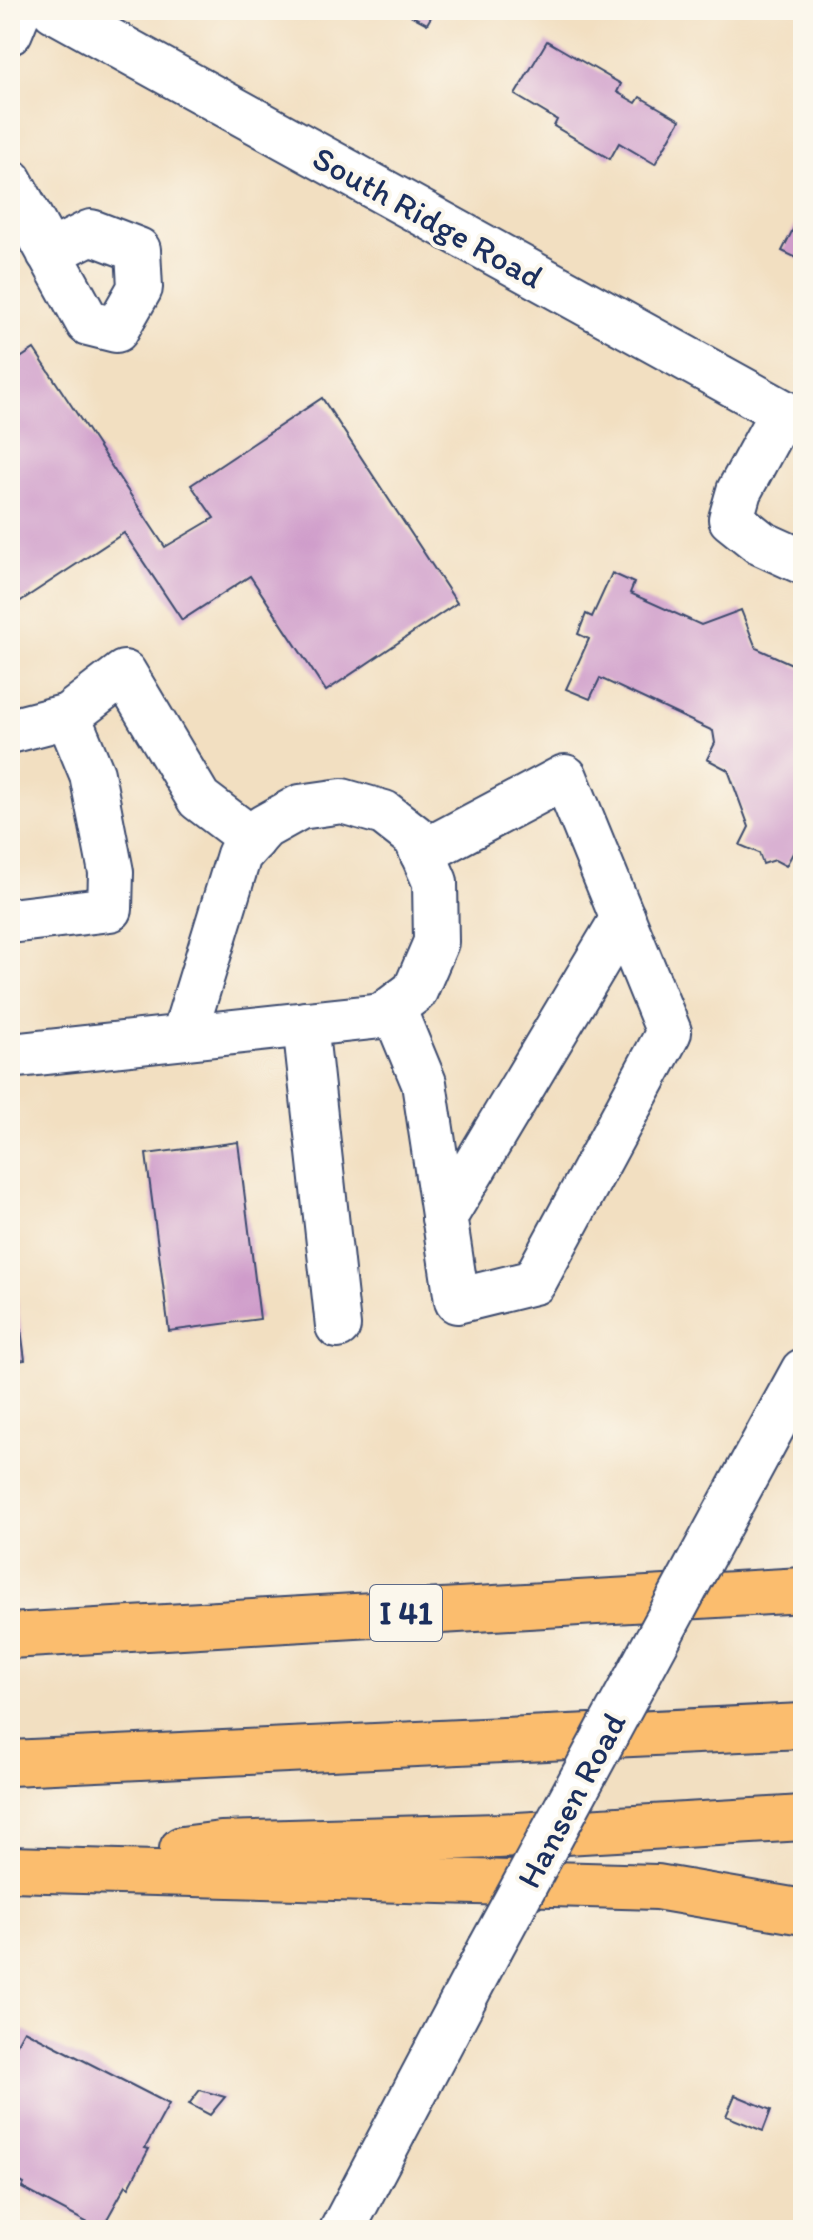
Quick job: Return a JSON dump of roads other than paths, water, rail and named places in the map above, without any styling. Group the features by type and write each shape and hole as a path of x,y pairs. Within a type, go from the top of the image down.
{"highway":[{"name":"I 41","path":"10,1636 803,1590"},
{"path":"10,1763 803,1726"},
{"path":"23,1868 221,1844 498,1836 803,1818"},
{"path":"23,1868 657,1887 803,1912"}],"street":[{"path":"10,32 19,10"},
{"name":"South Ridge Road","path":"54,10 792,418"},
{"path":"10,181 49,253"},
{"path":"792,418 739,491 731,519 761,543 803,562"},
{"path":"10,731 68,716 124,673 199,799 253,840"},
{"path":"10,921 110,909 111,872 92,774 68,716"},
{"path":"393,1008 424,1083 457,1301 534,1282 669,1032 565,777 422,853"},
{"path":"10,1056 382,1016 415,991 436,942 435,882 416,838 384,813 342,801 300,807 264,827 239,855 184,1035"},
{"path":"444,1218 623,918"},
{"path":"305,1024 338,1326"},
{"name":"Hansen Road","path":"342,2230 490,1949 803,1371"}]}
